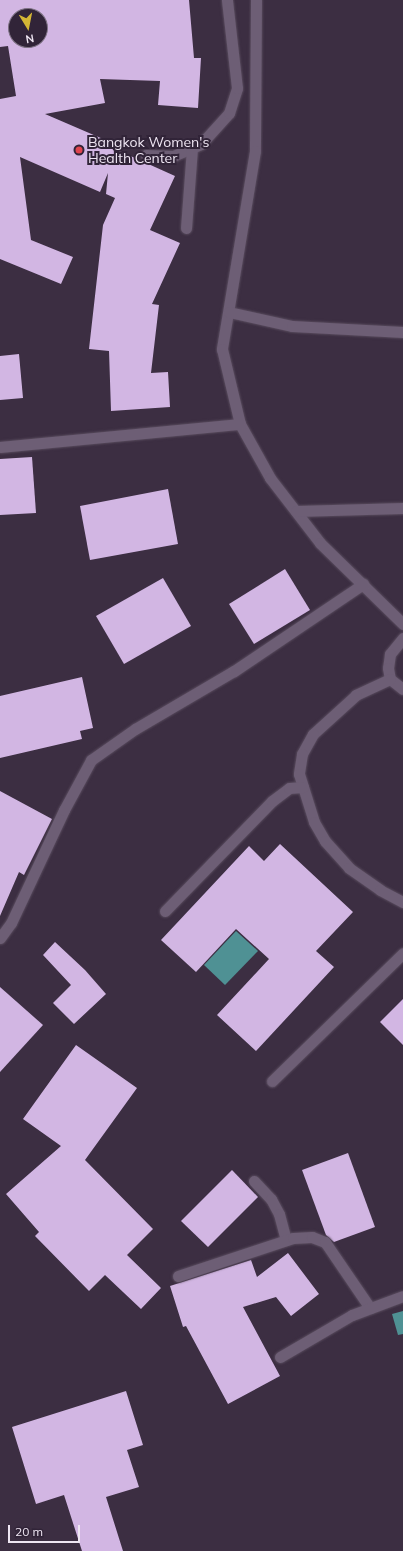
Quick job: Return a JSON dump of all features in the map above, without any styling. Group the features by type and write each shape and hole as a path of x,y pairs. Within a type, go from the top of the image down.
{"street":[{"path":"146,155 173,156 201,144 229,113 237,88 227,0"},
{"path":"256,0 255,151 222,349 240,424 270,478 320,543 403,624"},
{"path":"186,228 192,148"},
{"path":"229,312 292,326 403,332"},
{"path":"0,447 240,424"},
{"path":"296,511 403,508"},
{"path":"0,938 11,923 64,810 91,760 135,729 234,671 363,584"},
{"path":"403,638 390,654 388,668 390,679 403,689"},
{"path":"390,679 356,695 313,734 302,754 299,774 314,822 325,841 349,868 380,890 403,902"},
{"path":"165,911 272,801 289,788 303,787"},
{"path":"272,1081 403,953"},
{"path":"254,1181 271,1199 278,1214 286,1240"},
{"path":"178,1276 286,1240 312,1237 325,1242 370,1308"},
{"path":"280,1357 352,1315 403,1296"}],"shaded area":[{"path":"236,931 258,951 225,985 204,965"},
{"path":"403,1311 403,1334 398,1335 392,1314"}],"building":[{"path":"0,0 189,0 194,58 201,58 198,108 158,105 160,81 100,79 105,103 45,114 117,145 115,149 175,176 150,230 180,243 152,304 159,305 151,373 168,372 170,407 111,411 109,351 89,349 103,225 115,198 106,194 108,173 100,192 20,157 31,240 73,257 61,284 0,259 0,99 16,96 8,48 48,48 48,8 8,8 8,46 0,47"},
{"path":"19,354 23,398 0,400 0,356"},
{"path":"32,457 36,513 0,515 0,459"},
{"path":"168,489 178,544 90,560 80,506"},
{"path":"285,569 310,610 254,644 229,604"},
{"path":"163,578 191,626 124,664 96,616"},
{"path":"82,677 93,728 80,731 82,739 0,758 0,696"},
{"path":"0,791 52,819 24,875 19,872 0,916"},
{"path":"280,844 353,912 316,951 334,967 256,1051 217,1015 269,959 236,929 196,972 161,940 249,846 264,861"},
{"path":"55,942 85,970 106,994 74,1024 53,1003 71,985 43,955"},
{"path":"0,987 43,1025 0,1072"},
{"path":"403,999 403,1045 380,1022"},
{"path":"76,1045 137,1088 85,1160 153,1229 127,1255 161,1288 141,1309 105,1275 89,1291 35,1236 39,1232 6,1194 61,1146 23,1119"},
{"path":"348,1153 375,1227 334,1242 326,1235 302,1170"},
{"path":"232,1170 258,1197 208,1247 181,1221"},
{"path":"288,1253 319,1294 291,1316 276,1297 243,1307 280,1376 228,1404 186,1326 183,1327 170,1286 251,1260 257,1277"},
{"path":"126,1391 143,1445 127,1450 139,1487 106,1497 123,1551 82,1551 64,1495 36,1504 12,1427"}],"place":[{"name":"Bangkok Women's Health Center","path":"79,150"}]}
